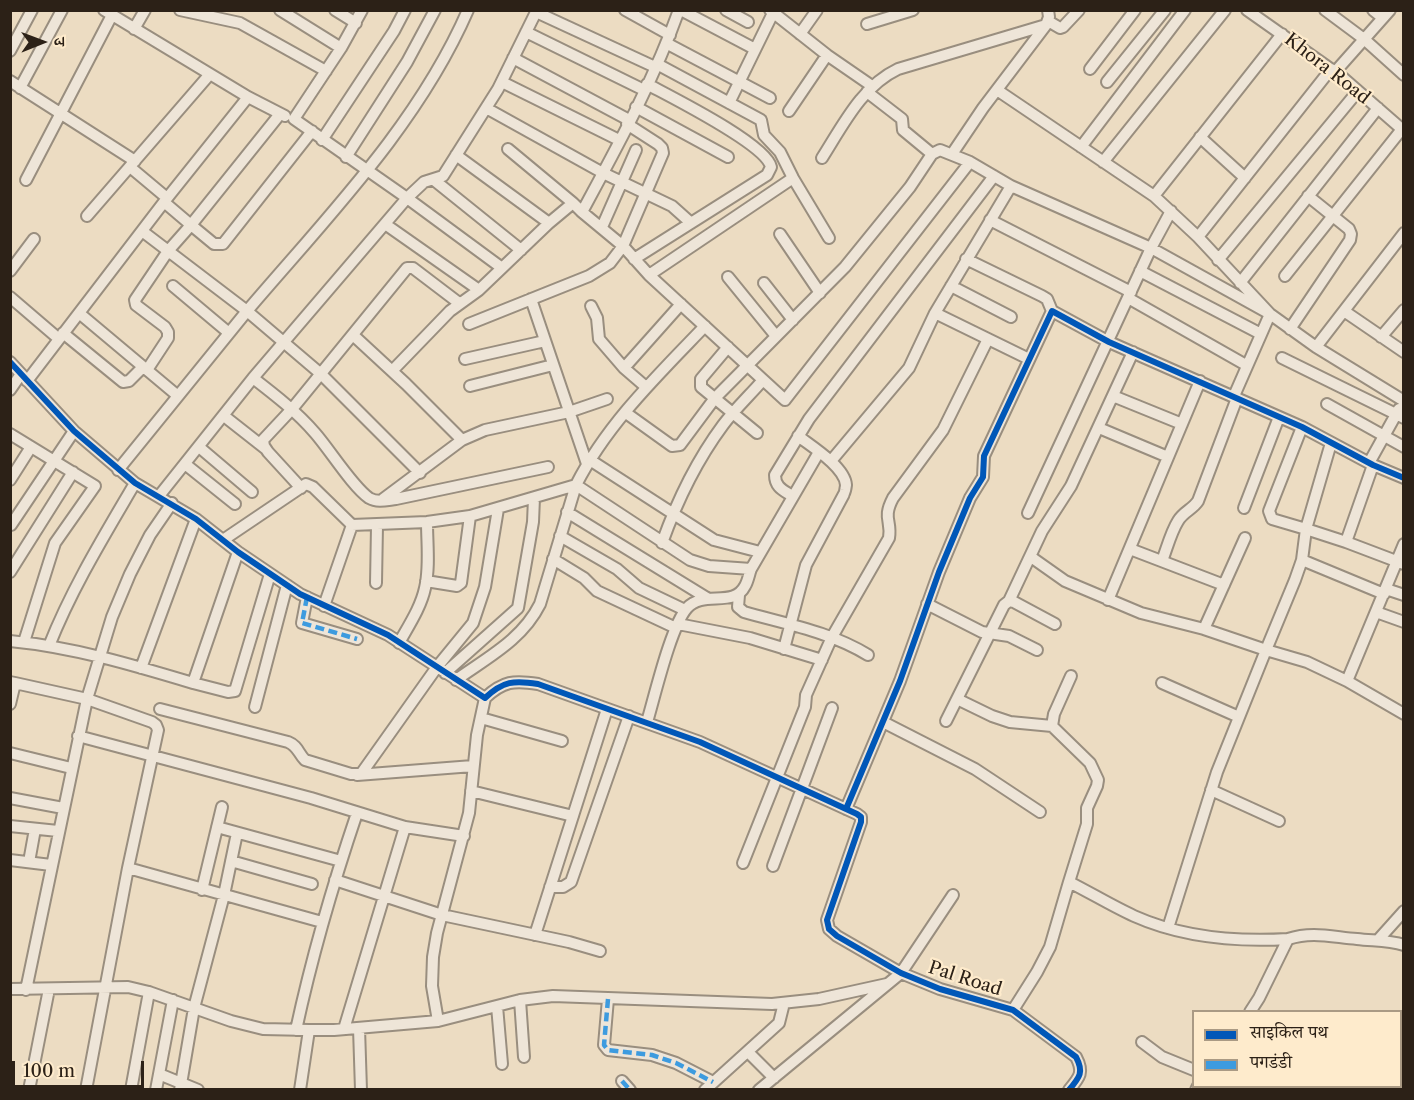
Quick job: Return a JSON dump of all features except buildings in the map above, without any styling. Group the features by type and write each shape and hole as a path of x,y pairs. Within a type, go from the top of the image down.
{"street":[{"path":"62,10 15,84 133,164 165,200 214,244 223,244 312,131"},
{"path":"134,29 145,10"},
{"path":"180,10 228,15 326,71"},
{"path":"280,10 341,48"},
{"path":"335,10 356,23"},
{"path":"294,119 341,48 362,10"},
{"path":"322,140 394,31 405,10"},
{"path":"346,157 407,62 435,10"},
{"path":"118,470 247,311 368,171 445,60 468,10"},
{"path":"625,10 668,39 770,98"},
{"path":"582,212 620,140 680,10 755,49"},
{"path":"726,10 748,22"},
{"path":"800,34 817,10"},
{"path":"867,24 913,10"},
{"path":"1047,19 1060,28 1079,10"},
{"path":"1090,69 1135,10"},
{"path":"1107,82 1165,10"},
{"path":"1081,147 1185,10"},
{"path":"1103,162 1225,10"},
{"name":"Khora Road","path":"1247,10 1333,70 1402,127"},
{"path":"1325,10 1364,39 1404,75"},
{"path":"1198,237 1333,70 1387,14 1373,10"},
{"path":"10,51 31,11"},
{"path":"159,496 253,378 407,198 424,182 443,176 502,82 537,11 656,65 761,120 764,135 780,152 829,238"},
{"path":"729,103 772,12 870,89 903,119 903,130 932,154"},
{"path":"26,180 62,114 108,13 248,97 279,114 294,119 502,268"},
{"path":"822,158 870,89 882,76 1047,19"},
{"path":"952,154 1047,19"},
{"path":"526,32 645,87 722,126 747,142 770,161 771,167 767,175 634,259"},
{"path":"1154,196 1282,34"},
{"path":"789,111 827,55"},
{"path":"469,324 589,276 610,263 623,246 663,153 662,148 628,122 513,58"},
{"path":"87,216 210,74"},
{"path":"502,82 620,140"},
{"path":"997,90 1154,196 1198,237 1270,314"},
{"path":"1218,260 1358,91"},
{"path":"10,390 61,336 165,200 248,97"},
{"path":"636,107 728,157"},
{"path":"486,108 603,173 672,206 691,223"},
{"path":"1240,283 1378,108"},
{"path":"10,297 123,382 129,381 145,368 168,338 165,327 136,305 135,300 168,251 279,114"},
{"path":"1285,276 1402,127"},
{"path":"1200,137 1245,178"},
{"path":"508,149 623,246 649,275 785,400 970,162"},
{"path":"602,227 636,150"},
{"path":"626,413 676,447 680,445 715,398 820,293 871,235 932,154 940,150 970,162 1011,186 1151,248 1270,314 1316,347 1403,401 1400,416 1384,435 1371,464 1346,542"},
{"path":"456,155 549,223"},
{"path":"792,496 778,487 775,475 798,436 994,176"},
{"path":"649,275 793,178"},
{"path":"434,180 521,250"},
{"path":"831,461 909,368 935,314 1011,186"},
{"path":"1290,329 1350,240 1351,234 1349,229 1308,196"},
{"path":"392,371 459,303 479,290 573,203"},
{"path":"1028,513 1140,271 1171,211"},
{"path":"990,220 1130,295 1246,364"},
{"path":"385,224 479,290"},
{"path":"142,231 247,311 321,374 420,472"},
{"path":"1316,347 1404,233"},
{"path":"780,234 820,293"},
{"path":"10,271 34,239"},
{"path":"966,259 1042,296 1047,299 1052,311 1109,342 1302,427 1371,464 1404,478"},
{"path":"266,449 263,441 292,409 407,268 413,268 459,303"},
{"path":"1140,271 1261,334"},
{"path":"728,277 776,336"},
{"path":"764,283 793,320"},
{"path":"173,286 229,333"},
{"path":"951,286 1011,317"},
{"path":"531,299 588,462 714,540 760,552"},
{"path":"624,368 681,304"},
{"path":"591,306 597,318 599,339 624,368 646,387"},
{"path":"1381,337 1404,310"},
{"path":"438,1021 432,986 433,957 469,813 473,766 485,698 506,683 522,681 538,684 700,742 846,808 900,681 927,604 970,498 983,477 984,456 1052,311"},
{"path":"1344,311 1404,352"},
{"path":"79,313 178,396"},
{"path":"935,314 1029,359"},
{"path":"1162,561 1178,521 1198,501 1246,364 1270,314"},
{"path":"456,680 521,634 532,619 540,604 576,485 588,462 646,387 705,326"},
{"path":"352,335 462,440"},
{"path":"743,863 779,777 805,707 806,695 832,637 889,538 890,530 886,516 893,498 943,430 988,339"},
{"path":"465,359 545,340"},
{"path":"728,347 701,379 701,387 757,433"},
{"path":"946,721 1004,605 1009,601 1042,531 1071,486 1133,352"},
{"path":"1282,358 1400,416"},
{"path":"10,362 74,431 135,483 196,519 238,552 287,585 324,606 388,635 485,698"},
{"path":"470,386 553,365"},
{"path":"253,378 292,409 371,499 381,501 548,467"},
{"path":"662,543 673,513 704,453 733,414 763,380"},
{"path":"1108,600 1200,381"},
{"path":"1113,396 1182,424"},
{"path":"381,501 462,440 484,430 569,412 607,399"},
{"path":"1328,404 1404,447"},
{"path":"224,416 266,449 301,488"},
{"path":"1244,508 1279,417"},
{"path":"1302,427 1269,516 1272,519 1346,542 1400,563"},
{"path":"1099,428 1168,457"},
{"path":"11,525 74,431"},
{"path":"10,434 95,486 55,543 24,642"},
{"path":"784,649 806,565 844,494 846,485 844,476 831,461 798,436"},
{"path":"1168,928 1211,790 1296,580 1302,560 1306,529 1331,443"},
{"path":"10,480 31,447"},
{"path":"199,447 252,492"},
{"path":"819,452 751,568 745,586 739,595 738,608 744,612 832,637 868,655"},
{"path":"185,464 236,504"},
{"path":"10,572 73,472"},
{"path":"49,646 65,606 135,483"},
{"path":"222,540 306,484 313,487 352,525 377,526 470,516 576,485"},
{"path":"576,485 690,560 710,566 751,568"},
{"path":"441,670 518,608 533,522 534,498"},
{"path":"26,990 87,699 112,618 130,574 150,535 172,503"},
{"path":"356,775 362,774 441,670 473,623 485,587 498,509"},
{"path":"567,512 707,598"},
{"path":"426,581 457,586 461,583 470,516"},
{"path":"141,668 196,519"},
{"path":"399,643 418,609 426,581 428,563 426,522"},
{"path":"324,606 352,525"},
{"path":"376,583 377,526"},
{"path":"560,536 617,569 639,588 685,610"},
{"path":"1204,629 1245,538"},
{"path":"1347,681 1376,612 1400,563 1403,545"},
{"path":"1130,549 1224,585"},
{"path":"193,683 238,552"},
{"path":"1031,557 1065,581 1141,613 1204,629 1307,662 1347,681 1404,714"},
{"path":"553,559 584,578 597,591 677,626 750,638 822,660"},
{"path":"1302,560 1385,592 1404,595"},
{"path":"10,641 100,656 193,683 228,692 235,691 270,574"},
{"path":"255,706 287,585"},
{"path":"647,722 677,626 685,610 693,602 707,598 739,595"},
{"path":"307,597 302,623 357,639"},
{"path":"1009,601 1054,624"},
{"path":"927,604 990,634 1009,636 1037,650"},
{"path":"1376,612 1404,622"},
{"path":"1052,726 1054,714 1071,676"},
{"path":"10,704 13,682 87,699 156,725 158,730 128,868 86,1089"},
{"path":"1162,683 1239,717"},
{"path":"957,699 1010,722 1052,726 1090,763 1098,780 1086,808 1087,824 1050,947 1013,1010"},
{"path":"773,866 832,708"},
{"path":"160,709 288,742 298,748 305,760 356,775 473,766"},
{"path":"535,934 607,709"},
{"path":"550,887 568,886 571,882 629,716"},
{"path":"481,718 562,741"},
{"path":"883,722 975,769 1040,812"},
{"path":"78,736 311,798 405,827 464,836"},
{"path":"10,753 71,768"},
{"path":"1211,790 1279,821"},
{"path":"471,791 573,816"},
{"path":"10,798 63,808"},
{"path":"202,890 222,807"},
{"name":"Pal Road","path":"846,808 861,817 861,822 826,920 829,929 837,936 901,973 940,989 1013,1010 1076,1057 1081,1065 1080,1073 1069,1089"},
{"path":"296,1030 322,922 357,813"},
{"path":"10,826 58,831"},
{"path":"217,827 341,861"},
{"path":"344,1029 405,827"},
{"path":"29,862 35,829"},
{"path":"180,1086 194,1008 224,895 237,833"},
{"path":"10,860 51,865"},
{"path":"231,861 312,884"},
{"path":"128,868 322,922"},
{"path":"335,880 442,915 535,934 600,951"},
{"path":"1069,882 1135,916 1168,928 1237,939 1288,939 1314,934 1378,940 1404,945"},
{"path":"759,1089 901,973 953,895"},
{"path":"1378,940 1404,911"},
{"path":"1251,1010 1265,988 1288,939"},
{"path":"10,989 128,987 173,1000 231,1022 263,1029 309,1030 438,1021 520,1000 553,996 727,1004 784,1003 819,999 887,984"},
{"path":"28,1089 49,989"},
{"path":"131,1089 149,992"},
{"path":"608,999 604,1045 608,1050 652,1055 676,1063 709,1085 779,1023 784,1003"},
{"path":"156,1089 173,1000"},
{"path":"520,1000 524,1057"},
{"path":"498,1006 502,1064"},
{"path":"360,1028 361,1089"},
{"path":"300,1089 309,1030"},
{"path":"1143,1042 1162,1057 1192,1069"},
{"path":"748,1052 774,1078"},
{"path":"159,1074 180,1086 198,1089"}],"marked path":[{"path":"307,597 302,623 357,639"},
{"path":"608,999 604,1045 608,1050 652,1055 676,1063 713,1082"},
{"path":"622,1081 630,1090"}],"cycle path":[{"path":"846,809 900,681 939,572 970,498 983,477 984,456 1052,311 1109,342 1302,427 1373,465 1404,478"},
{"path":"10,362 74,431 135,483 196,519 238,552 300,594 388,635 485,698 509,683 538,684 700,742 857,814 861,817 861,822 827,920 829,929 837,936 901,973 940,989 1013,1010 1076,1057 1080,1074 1069,1090"}]}
